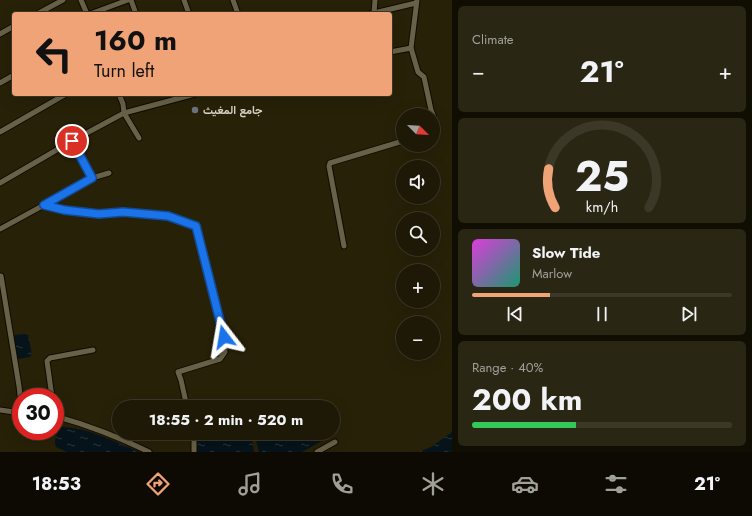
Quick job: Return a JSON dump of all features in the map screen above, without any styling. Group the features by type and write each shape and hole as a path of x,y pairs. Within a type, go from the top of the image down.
{"street":[{"path":"41,12 63,0"},
{"path":"81,0 86,12"},
{"path":"95,12 128,0"},
{"path":"131,0 135,12"},
{"path":"184,0 188,12"},
{"path":"232,0 237,12"},
{"path":"372,12 375,0"},
{"path":"380,12 417,2 411,48 418,72 424,77 431,108"},
{"path":"0,34 12,27"},
{"path":"392,52 411,48"},
{"path":"0,83 12,76"},
{"path":"0,132 63,96"},
{"path":"120,96 124,113 139,138"},
{"path":"168,96 169,100"},
{"path":"0,183 124,113 186,96"},
{"path":"72,141 92,178"},
{"path":"344,246 330,163 396,143"},
{"path":"0,229 92,178 109,173"},
{"path":"44,205 64,210 99,214 123,212 168,216 196,226 224,337 225,352 220,359 178,372 185,400"},
{"path":"0,276 19,388"},
{"path":"51,388 47,361 50,358 93,350"},
{"path":"0,410 12,412"},
{"path":"64,419 135,445 149,452"},
{"path":"194,440 194,452"},
{"path":"317,452 335,442"}],"water":[{"path":"15,335 28,335 32,354 30,357 18,359 16,356 13,338"},
{"path":"64,427 71,428 91,432 140,452 67,452 56,447 55,441 64,440"},
{"path":"452,432 452,452 419,452 431,447"},
{"path":"252,440 254,452 196,452 197,441"},
{"path":"256,440 324,440 302,452 259,452"}],"place":[{"name":"جامع المغيث","path":"195,110"}],"route":[{"path":"72,141 92,178 44,205 64,210 99,214 123,212 168,216 196,226 224,337"}]}
